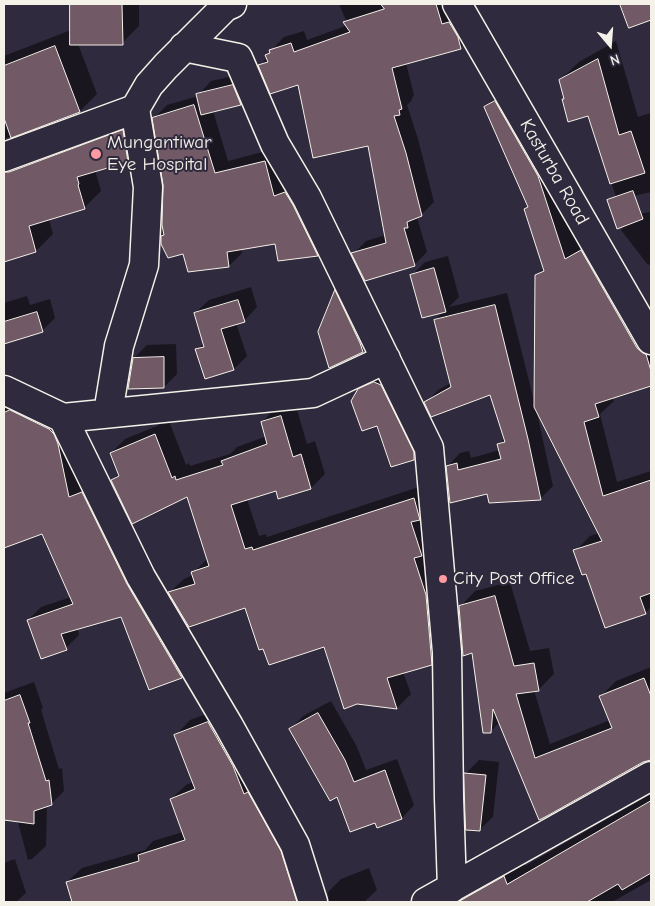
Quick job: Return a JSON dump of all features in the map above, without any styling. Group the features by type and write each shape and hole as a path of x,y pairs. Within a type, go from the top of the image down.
{"street":[{"path":"108,413 119,346 144,265 148,187 135,109 149,85 184,47 225,7 232,4"},
{"name":"Kasturba Road","path":"457,4 651,340"},
{"path":"184,47 238,58 275,144 307,198 429,448 447,652 452,888"},
{"path":"4,156 135,109"},
{"path":"7,394 63,418 313,393 386,359"},
{"path":"63,418 141,577 296,845 313,902"},
{"path":"426,902 651,776"}],"building":[{"path":"70,4 122,4 123,45 70,45"},
{"path":"381,4 436,4 442,24 449,22 458,37 461,49 392,68 402,109 399,110 400,115 394,116 406,153 422,216 407,222 408,228 404,228 415,266 365,281 351,253 386,243 368,146 313,158 298,85 270,94 258,65 268,62 265,55 270,53 269,50 291,43 294,52 350,32 343,22 384,9"},
{"path":"620,4 651,4 651,20 629,28"},
{"path":"55,46 80,112 11,138 4,118 4,66"},
{"path":"598,59 619,135 631,131 645,173 610,184 588,116 568,122 559,80"},
{"path":"233,85 241,105 201,115 196,94"},
{"path":"495,101 538,176 565,259 581,250 637,348 646,354 651,371 651,386 595,404 599,417 584,422 603,496 651,480 651,593 640,597 646,614 605,628 586,574 582,575 573,550 602,541 534,407 535,275 544,271 524,209 528,207 484,107"},
{"path":"194,105 215,173 265,161 274,196 285,192 318,256 278,261 275,244 227,252 229,267 188,272 183,254 168,258 161,244 161,236 164,235 162,225 163,185 152,118"},
{"path":"123,130 128,162 77,177 85,209 29,226 36,252 4,262 4,172 9,172"},
{"path":"633,191 643,219 617,229 607,200"},
{"path":"434,268 446,312 422,318 410,275"},
{"path":"335,290 363,352 329,368 318,332"},
{"path":"238,300 245,322 221,329 234,370 205,379 195,349 204,347 194,313"},
{"path":"495,305 541,500 489,503 487,494 450,503 446,466 457,463 458,470 501,459 497,444 505,442 490,395 431,417 424,402 451,387 434,320"},
{"path":"37,312 43,332 4,344 4,322"},
{"path":"164,357 164,388 128,389 133,358"},
{"path":"374,382 381,385 414,452 414,460 391,467 377,426 362,431 351,401 358,389"},
{"path":"10,410 49,429 54,434 58,444 69,497 82,492 127,584 182,678 149,690 121,617 61,634 67,650 41,659 27,620 73,604 42,534 4,548 4,413"},
{"path":"281,416 293,457 301,454 311,489 278,499 276,491 231,505 245,549 252,547 253,550 414,498 420,520 411,522 422,556 414,558 426,595 432,665 387,678 397,709 357,704 344,709 324,647 269,665 263,649 259,650 245,608 189,627 168,592 195,584 191,572 209,566 187,497 132,524 111,480 119,476 110,453 155,434 172,478 175,476 176,480 223,465 221,461 267,444 261,422"},
{"path":"495,596 514,666 534,663 539,691 516,694 535,758 612,728 599,696 644,678 651,696 651,760 643,762 539,820 493,709 491,733 483,733 472,653 463,656 459,606"},
{"path":"20,695 46,781 49,780 52,805 34,811 34,824 4,820 4,701"},
{"path":"318,713 345,760 354,782 385,770 402,819 377,828 375,823 350,832 337,797 330,801 289,729"},
{"path":"208,722 233,766 244,794 248,792 281,851 297,902 72,902 66,882 139,861 138,855 185,840 170,799 195,789 174,735"},
{"path":"464,773 486,775 480,831 466,830"},
{"path":"651,801 651,873 622,890 618,884 587,902 458,902 504,876 507,884"}],"place":[{"name":"Mungantiwar Eye Hospital","path":"96,154"},
{"name":"City Post Office","path":"443,579"}]}
